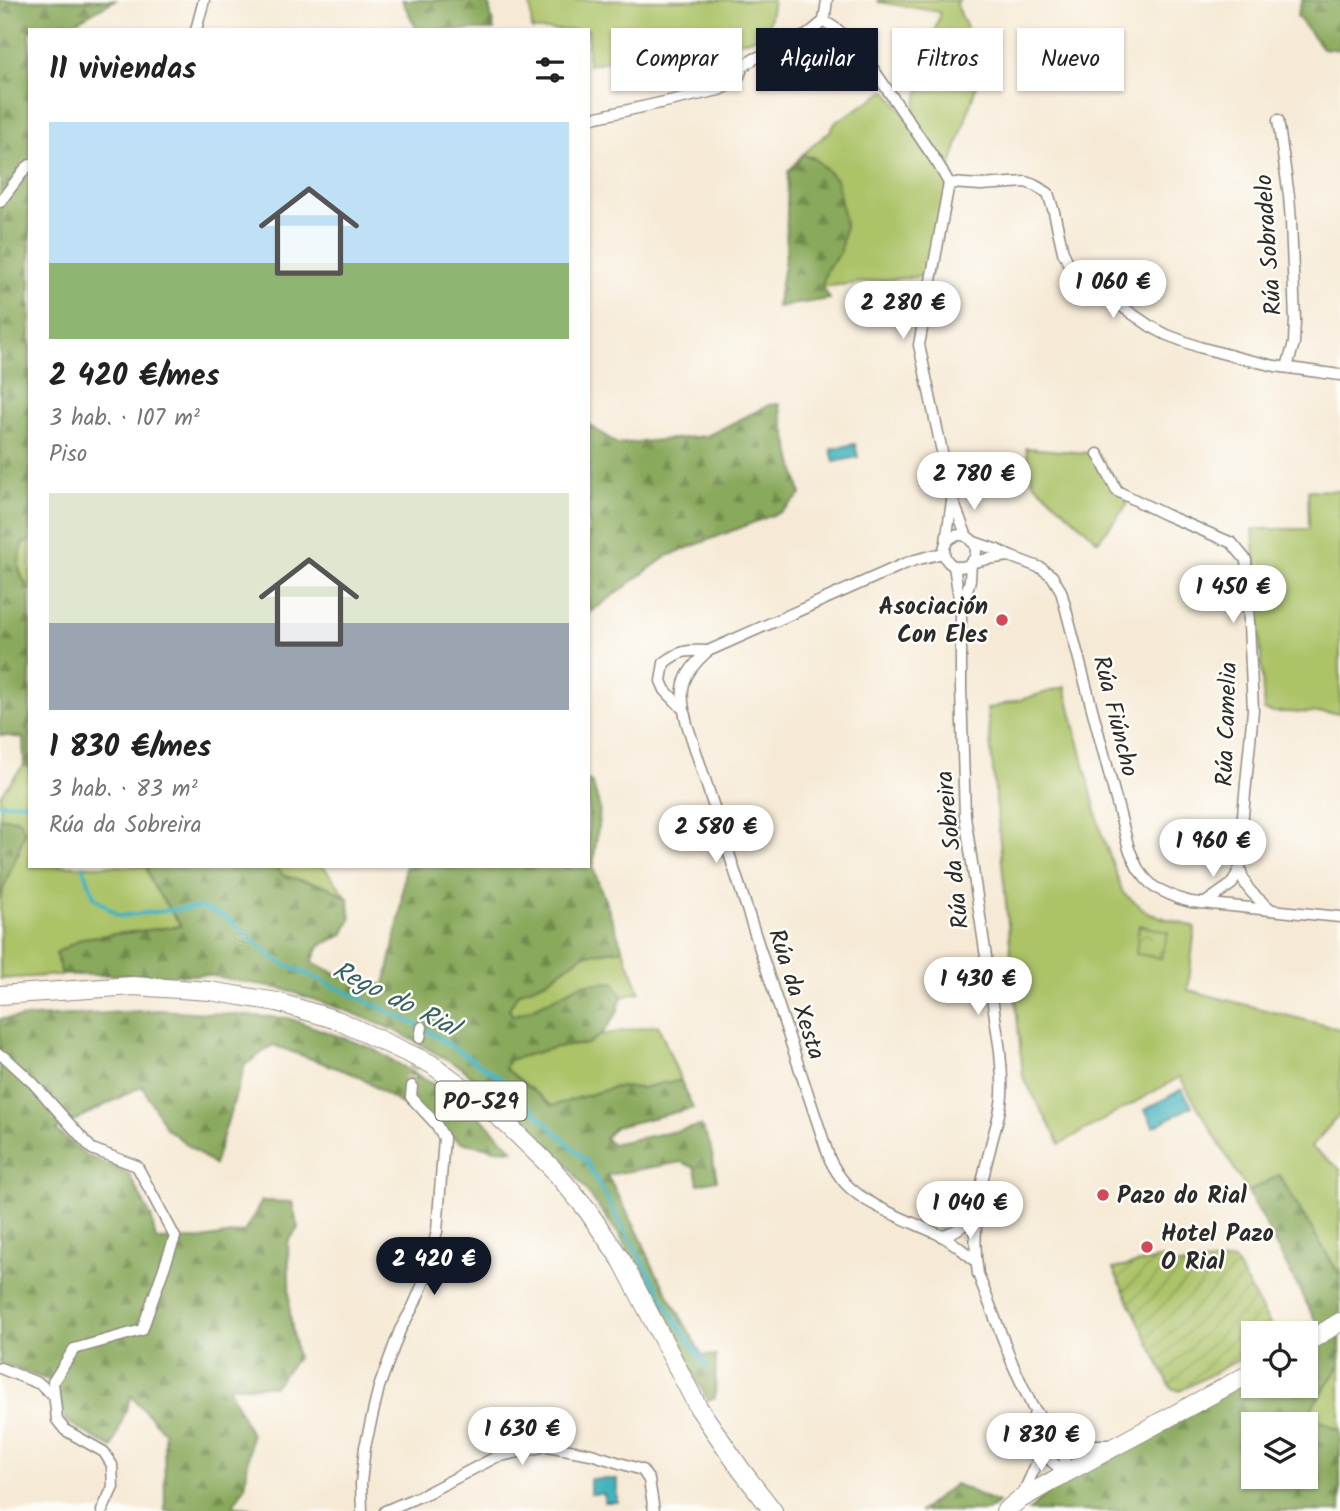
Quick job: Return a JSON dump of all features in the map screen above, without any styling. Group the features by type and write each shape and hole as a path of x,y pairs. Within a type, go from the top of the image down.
{"main road":[{"name":"PO-529","path":"0,995 133,986 211,991 277,1002 337,1020 431,1064 474,1094 511,1128 552,1168 587,1210 622,1261 698,1407 741,1471 773,1511"},
{"path":"1318,1336 1340,1322"},
{"path":"1012,1506 1066,1472 1241,1379"}],"street":[{"path":"197,28 204,0"},
{"path":"590,119 719,90 731,84 739,76 743,66 807,35 824,21 827,0"},
{"path":"824,21 861,51 949,183 919,345 952,498 974,545 976,554 971,564"},
{"name":"Rúa Sobradelo","path":"1278,120 1291,221 1294,343 1287,367"},
{"path":"0,202 28,167"},
{"path":"949,183 981,185 1017,181 1034,185 1048,193 1063,252 1074,275 1167,335 1240,358 1340,375"},
{"name":"Rúa Camelia","path":"1098,454 1117,491 1232,542 1246,560 1253,710 1239,870"},
{"path":"952,498 944,548 946,559 954,566 961,567 1009,556"},
{"path":"944,548 955,535 969,539"},
{"name":"Rúa Fiúncho","path":"969,539 1041,568 1052,576 1061,591 1125,837 1133,860 1146,879 1165,893 1191,902 1340,917"},
{"name":"Rúa da Xesta","path":"944,548 708,651 694,663 682,691 683,709 830,1160 844,1182 855,1193 941,1236 976,1261"},
{"name":"Rúa da Sobreira","path":"961,610 970,580 971,564"},
{"name":"Rúa da Sobreira","path":"954,566 961,610 965,816 1000,1051 1002,1082 1000,1109 976,1211 976,1261 978,1274 1013,1365 1032,1406 1065,1454 1066,1472"},
{"name":"Rúa da Xesta","path":"683,709 665,690 661,681 664,663 676,653 690,650 708,651"},
{"path":"1239,870 1245,887 1245,898 1235,906 1231,897 1232,884 1239,870"},
{"path":"1205,903 1232,884"},
{"path":"1245,887 1272,910"},
{"path":"0,1055 33,1083 92,1149 137,1166 175,1237 142,1330 74,1349 53,1382 57,1420 65,1430 104,1452 112,1465 113,1487 102,1511"},
{"path":"362,1511 361,1483 365,1447 379,1387 400,1330 425,1279 437,1231 444,1138 436,1124 411,1097 412,1086"},
{"path":"941,1236 962,1228 976,1211"},
{"path":"0,1368 40,1384 54,1396"},
{"name":"Rúa da Sobreira","path":"1032,1406 1042,1449"},
{"path":"1012,1506 1035,1467 1042,1449 1048,1443 1057,1440 1086,1445 1119,1445"},
{"path":"385,1511 427,1493 496,1457 547,1446 591,1454 642,1470 649,1480 654,1511"},
{"path":"1042,1449 1052,1462 1066,1472"}],"green space":[{"path":"0,0 115,0 65,28 28,28 28,542 23,543 19,563 20,573 28,588 28,767 24,765 23,738 0,735"},
{"path":"402,0 488,0 494,28 416,28"},
{"path":"530,0 773,0 768,28 756,28 756,38 742,41 742,28 611,28 611,60 590,65 590,28 532,28"},
{"path":"960,0 956,3 967,28 936,28 940,12 878,2"},
{"path":"1302,0 1340,0 1340,50 1322,48 1297,16"},
{"path":"887,90 912,126 919,91 975,91 950,168 931,275 822,287 814,158 802,155 830,131 836,122"},
{"path":"802,155 814,158 837,180 845,225 840,253 827,269 822,286 830,299 777,307 786,253 788,172"},
{"path":"779,404 801,495 781,512 667,556 590,613 590,425 617,444 707,436 769,405"},
{"path":"1026,448 1098,454 1126,495 1127,505 1098,541 1033,482"},
{"path":"1308,490 1340,491 1340,713 1264,710 1253,529 1309,529"},
{"path":"28,542 28,588 20,573 19,557 23,543"},
{"path":"1065,687 1101,832 1123,893 1150,914 1195,927 1188,990 1340,1029 1340,1114 1311,1147 1340,1169 1340,1275 1279,1175 1248,1192 1180,1077 1060,1144 1023,1077 987,709"},
{"path":"24,765 28,767 28,868 147,868 152,884 181,926 83,938 56,953 62,975 0,979 0,899 8,873 19,852 18,819 0,818 0,795"},
{"path":"590,782 593,784 600,809 593,868 623,949 583,955 546,981 518,993 509,1009 513,1016 582,984 614,982 622,997 616,1015 601,1035 587,1044 556,1047 509,1060 505,1068 552,1106 615,1087 642,1088 681,1081 693,1108 615,1127 605,1138 611,1144 701,1126 710,1144 717,1180 698,1184 695,1168 682,1162 607,1175 641,1238 652,1265 702,1355 716,1356 715,1398 708,1401 619,1235 570,1168 523,1119 462,1068 396,1031 283,989 207,975 62,975 56,953 83,938 181,926 152,884 147,868 230,868 232,871 237,868 278,868 284,876 326,886 348,898 351,919 343,935 319,946 312,962 365,982 385,985 400,915 405,868 590,868"},
{"path":"0,818 18,819 25,831 0,899"},
{"path":"278,868 325,868 348,898 326,886 284,876"},
{"path":"1139,925 1168,932 1161,958 1136,954"},
{"path":"623,949 640,992 622,997 614,982 512,1016 509,1009 518,993 546,981 583,955"},
{"path":"161,1010 288,1018 371,1048 474,1111 513,1150 460,1142 356,1075 273,1045 245,1065 214,1165 166,1128 142,1086 56,1130 87,1156 128,1173 151,1216 156,1240 202,1239 244,1232 262,1201 292,1202 298,1228 288,1242 290,1315 297,1358 274,1386 228,1386 251,1435 245,1487 233,1505 262,1511 165,1511 164,1432 131,1396 112,1448 66,1421 53,1382 0,1363 0,1019"},
{"path":"658,1025 681,1081 642,1088 615,1087 552,1106 504,1068 509,1060 557,1047 587,1044 601,1035"},
{"path":"1279,1175 1340,1276 1340,1365 1309,1412 1241,1412 1241,1489 1318,1489 1318,1420 1340,1430 1340,1511 1029,1511 1066,1473 1241,1378 1241,1398 1318,1398 1318,1336 1322,1333 1248,1192"},
{"path":"1162,1258 1167,1266 1234,1260 1268,1321 1241,1321 1241,1358 1180,1391 1171,1388 1113,1269"},
{"path":"1340,1365 1340,1430 1318,1420 1318,1412 1309,1412"},
{"path":"955,1484 998,1503 987,1511 921,1511"}],"water":[{"path":"855,444 858,457 834,462 831,449"},
{"path":"1182,1089 1192,1106 1154,1127 1145,1110"},
{"path":"590,1479 617,1479 617,1502 604,1502 604,1494 590,1494"}],"waterway":[{"name":"Rego do Rial","path":"0,804 25,802 28,804"},
{"name":"Rego do Rial","path":"84,868 94,897 119,916 200,907 226,917 276,960 422,1027 499,1077 586,1161 673,1316 707,1368"}],"tunnel":[{"path":"412,1086 420,1038"}],"place":[{"name":"Asociación Con Eles","path":"1002,620"},
{"name":"Pazo do Rial","path":"1103,1195"},
{"name":"Hotel Pazo O Rial","path":"1147,1247"}]}
